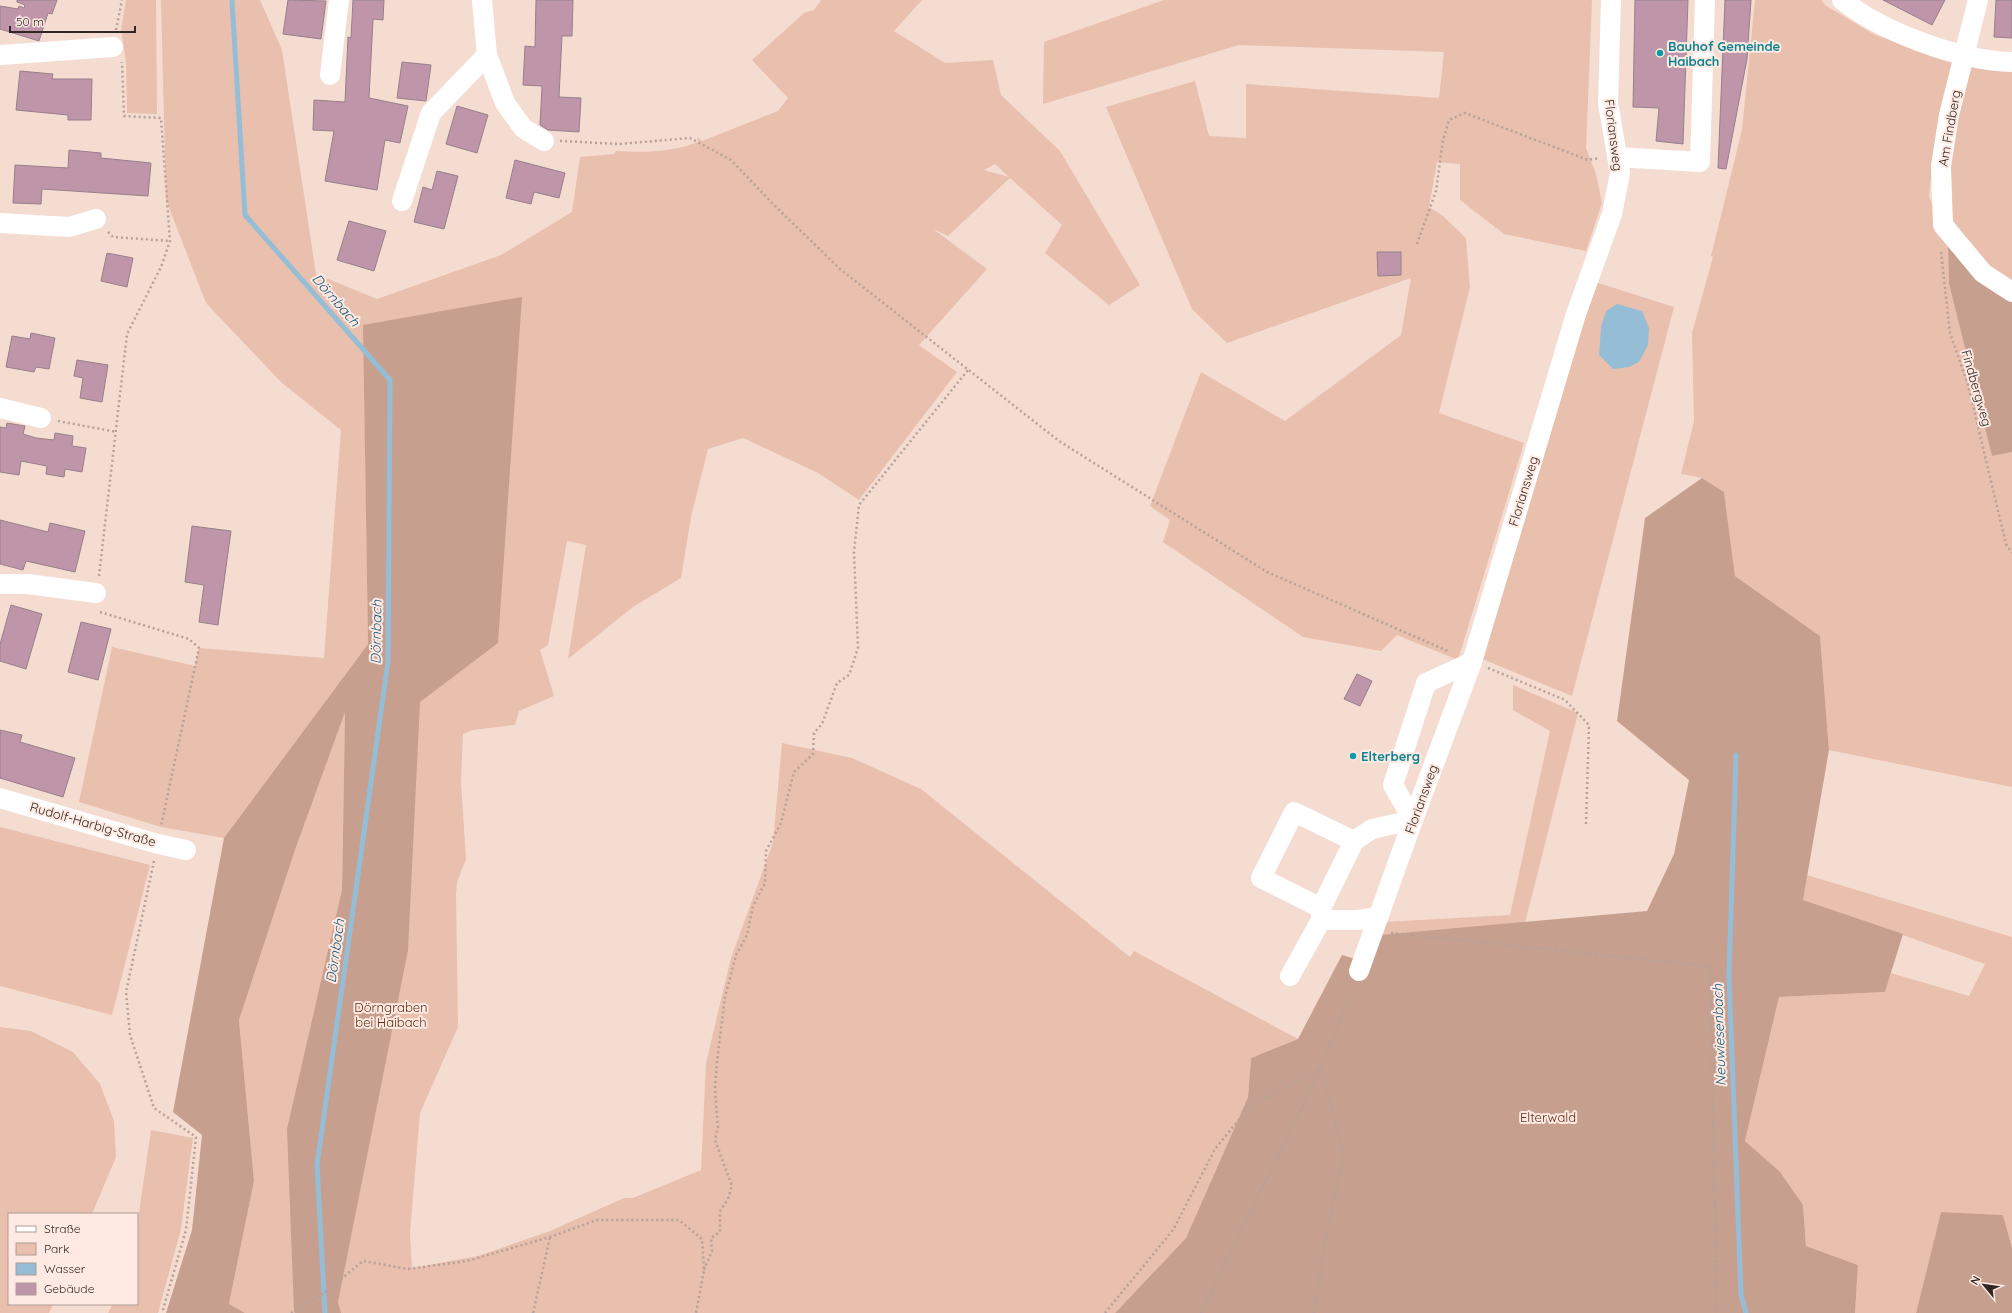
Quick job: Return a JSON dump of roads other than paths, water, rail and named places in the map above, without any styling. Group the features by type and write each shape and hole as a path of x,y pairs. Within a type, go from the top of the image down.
{"street":[{"path":"330,75 339,0"},
{"path":"484,0 487,55 505,103 523,128 544,141"},
{"name":"Floriansweg","path":"1359,971 1412,820 1472,662 1576,314 1612,214 1620,173 1608,103 1612,0"},
{"path":"1617,157 1655,158 1700,162 1705,0"},
{"path":"1842,0 1856,11 1893,32 1963,55 2012,62"},
{"name":"Am Findberg","path":"1978,0 1949,115 1941,166 1943,226 1983,273 2012,292"},
{"path":"0,55 113,47"},
{"path":"402,201 431,113 487,55"},
{"path":"0,223 69,227 96,219"},
{"path":"0,408 41,418"},
{"path":"0,584 27,584 96,593"},
{"path":"1290,976 1321,914 1354,841 1372,829 1412,820 1393,785 1426,683 1472,662"},
{"name":"Rudolf-Harbig-Straße","path":"0,798 158,844 186,850"},
{"path":"1354,841 1294,812 1261,878 1321,914 1376,924"}],"water":[{"path":"1617,304 1642,311 1649,328 1648,345 1639,362 1629,367 1613,369 1599,355 1601,327 1606,311"}],"waterway":[{"name":"Dörnbach","path":"232,1 245,215 390,380 388,662 317,1165 325,1313"},
{"name":"Neuwiesenbach","path":"1736,755 1729,976 1741,1295 1746,1313"}],"place":[{"name":"Bauhof Gemeinde Haibach","path":"1660,53"},
{"name":"Elterberg","path":"1353,756"}],"park label":[{"name":"Dörngraben bei Haibach","path":"391,1014"},
{"name":"Elterwald","path":"1548,1117"}]}
